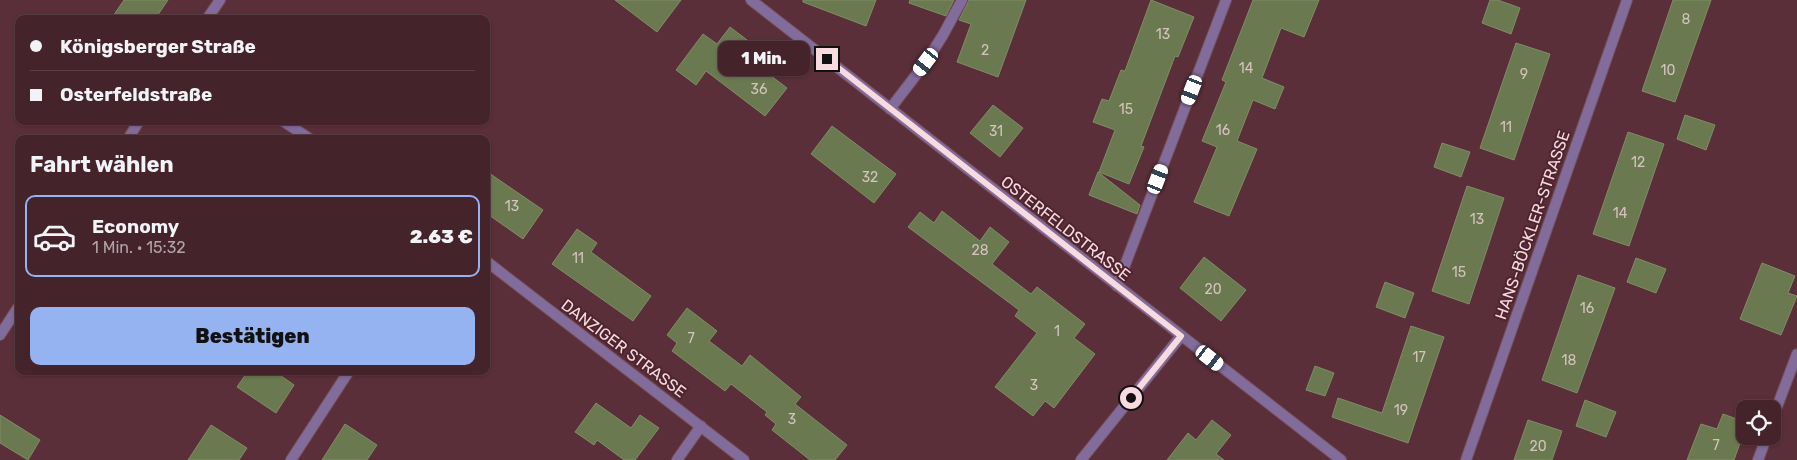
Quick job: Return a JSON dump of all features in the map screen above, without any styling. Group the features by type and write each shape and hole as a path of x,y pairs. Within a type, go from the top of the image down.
{"street":[{"path":"210,15 220,0"},
{"name":"OSTERFELDSTRASSE","path":"750,0 1340,460"},
{"path":"890,109 926,62 962,0"},
{"path":"1117,286 1226,0"},
{"name":"HANS-BÖCKLER-STRASSE","path":"1466,460 1627,0"},
{"path":"290,125 304,135"},
{"name":"DANZIGER STRASSE","path":"490,264 744,460"},
{"path":"0,335 15,312"},
{"path":"1081,460 1181,336"},
{"path":"1780,400 1797,354"},
{"path":"291,460 346,375"},
{"path":"677,460 701,426"},
{"path":"1758,460 1764,445"}],"building":[{"path":"124,0 168,0 158,15 114,15"},
{"path":"615,0 681,0 657,32"},
{"path":"803,0 876,0 866,26 803,2"},
{"path":"910,0 954,0 946,16 909,3"},
{"path":"969,0 1026,0 998,77 957,62 971,24 959,20"},
{"path":"1151,0 1194,17 1178,57 1175,56 1141,146 1144,147 1129,184 1099,172 1115,130 1093,122 1102,99 1109,101 1121,70 1125,71"},
{"path":"1253,0 1319,0 1304,37 1281,28 1262,78 1284,87 1275,109 1253,100 1237,141 1257,149 1229,216 1194,202 1217,147 1202,141 1226,82 1222,80"},
{"path":"1490,0 1498,0 1520,8 1511,34 1482,23"},
{"path":"1673,0 1711,0 1675,102 1642,91"},
{"path":"730,27 755,46 746,57 787,88 765,116 706,71 696,85 676,70 703,34 717,44"},
{"path":"1516,43 1550,54 1514,160 1480,148"},
{"path":"993,105 1023,128 1000,157 970,133"},
{"path":"1685,115 1715,125 1706,150 1677,139"},
{"path":"832,126 896,174 874,203 811,154"},
{"path":"1628,132 1664,144 1629,246 1593,234"},
{"path":"1442,143 1470,152 1461,177 1434,167"},
{"path":"1098,172 1140,205 1137,214 1089,195"},
{"path":"490,174 543,210 523,239 490,216"},
{"path":"1467,186 1504,198 1469,304 1432,291"},
{"path":"942,211 980,241 990,227 1009,242 992,264 1031,294 1037,287 1085,324 1074,338 1095,354 1054,408 1045,401 1033,416 995,387 1037,333 1015,316 1019,310 908,227 920,212 934,223"},
{"path":"577,229 597,243 591,252 651,296 633,321 552,264"},
{"path":"1204,257 1246,290 1221,321 1180,288"},
{"path":"1636,258 1666,269 1656,293 1627,282"},
{"path":"1762,263 1795,276 1788,293 1797,296 1781,335 1740,319"},
{"path":"1578,275 1615,288 1577,393 1542,380"},
{"path":"1385,282 1414,293 1405,318 1376,307"},
{"path":"687,308 717,331 709,341 742,366 750,355 801,397 795,404 847,445 835,460 810,460 772,430 776,424 765,415 767,412 731,384 725,391 672,351 677,343 667,335"},
{"path":"1411,326 1444,337 1408,443 1332,417 1338,398 1382,413"},
{"path":"1315,366 1334,373 1325,396 1306,390"},
{"path":"245,375 280,375 294,385 276,413 237,387"},
{"path":"1585,400 1616,412 1606,437 1576,426"},
{"path":"596,403 631,428 640,415 659,428 635,460 624,460 597,440 594,445 575,432"},
{"path":"1723,414 1736,419 1736,445 1739,445 1734,460 1687,460 1701,424 1717,429"},
{"path":"0,415 40,440 28,460 0,443"},
{"path":"1212,420 1231,435 1216,454 1224,460 1167,460 1188,433 1196,440"},
{"path":"1528,420 1562,431 1552,460 1514,460"},
{"path":"345,424 377,445 367,460 322,460"},
{"path":"211,425 247,448 239,460 188,460"}],"route":[{"path":"827,59 1181,336 1131,398"}]}
